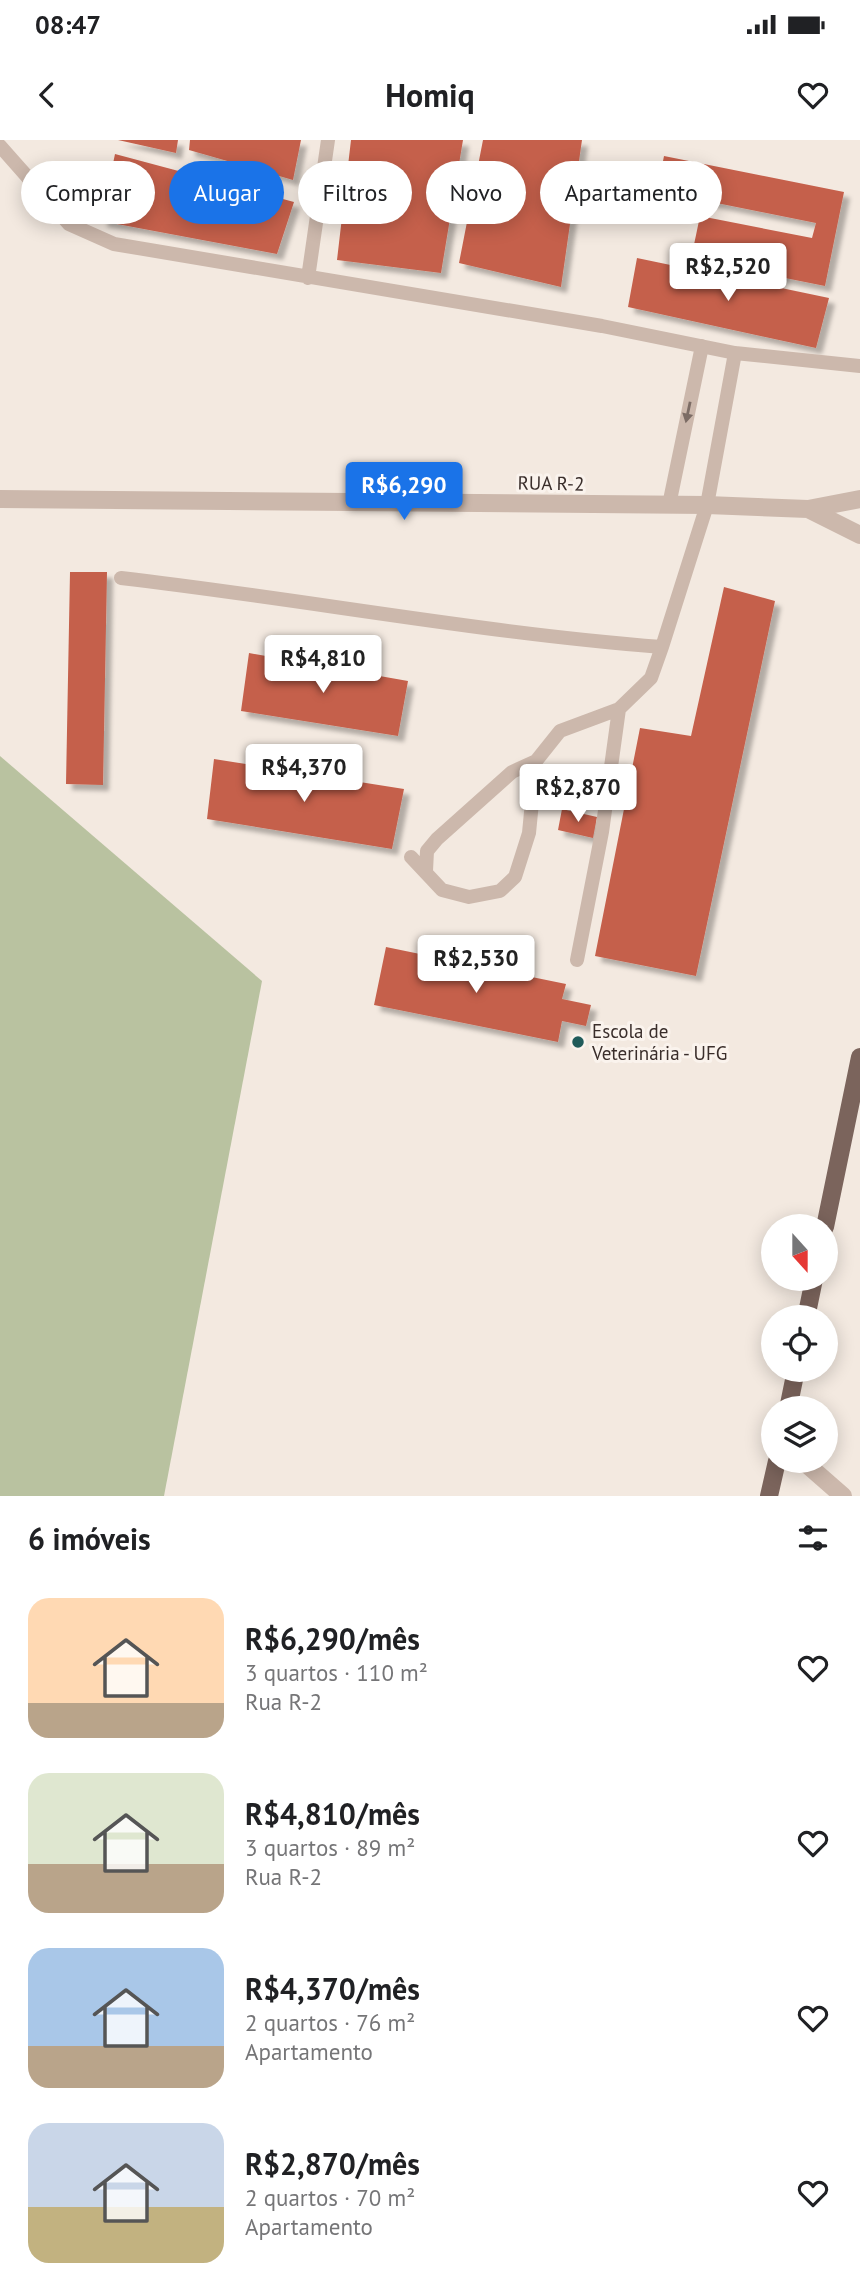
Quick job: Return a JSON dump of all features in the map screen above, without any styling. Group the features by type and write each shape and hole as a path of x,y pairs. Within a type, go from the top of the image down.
{"main road":[{"path":"828,1214 860,1057"},
{"path":"769,1496 774,1473"}],"street":[{"name":"RUA R-2","path":"0,499 707,505 808,509 860,499"},
{"name":"RUA R-2","path":"808,509 860,535"},
{"path":"817,1473 843,1496"}],"lane":[{"path":"307,278 328,140"},
{"path":"0,146 69,224 114,244 702,345 735,353 860,366"},
{"path":"669,505 702,345"},
{"path":"426,870 427,851 437,839 512,772 536,761 560,732 619,709 651,678 707,505 735,353"},
{"path":"121,578 259,594 501,632 663,647"},
{"path":"577,960 602,832 619,709"},
{"path":"411,857 443,890 469,897 500,891 515,877 529,833 536,761"}],"green space":[{"path":"0,756 262,981 164,1496 0,1496"}],"building":[{"path":"118,140 178,140 176,153"},
{"path":"190,140 301,140 293,180 284,177 284,161 227,161 189,150"},
{"path":"351,140 463,140 460,161 426,161 426,224 449,224 441,273 337,260 341,224 412,224 412,161 349,161"},
{"path":"483,140 582,140 579,161 540,161 540,224 570,224 561,287 459,263 467,224 526,224 526,161 479,161"},
{"path":"115,154 141,161 114,161"},
{"path":"664,156 689,161 663,161"},
{"path":"155,165 169,168 169,224 284,224 284,199 294,202 277,254 117,224 155,224"},
{"path":"722,168 844,192 825,286 691,259 698,224 722,224 722,220 812,238 816,223 722,204"},
{"path":"637,258 829,298 816,348 628,307"},
{"path":"70,572 107,572 103,785 66,784"},
{"path":"724,587 775,601 696,976 595,956 640,728 691,736"},
{"path":"249,653 408,681 398,736 241,711"},
{"path":"214,759 404,789 392,849 207,819"},
{"path":"562,809 597,817 593,838 558,830"},
{"path":"386,947 566,984 562,999 591,1005 586,1026 562,1021 558,1042 374,1005"}],"place":[{"name":"Escola de Veterinária - UFG","path":"578,1042"}]}
